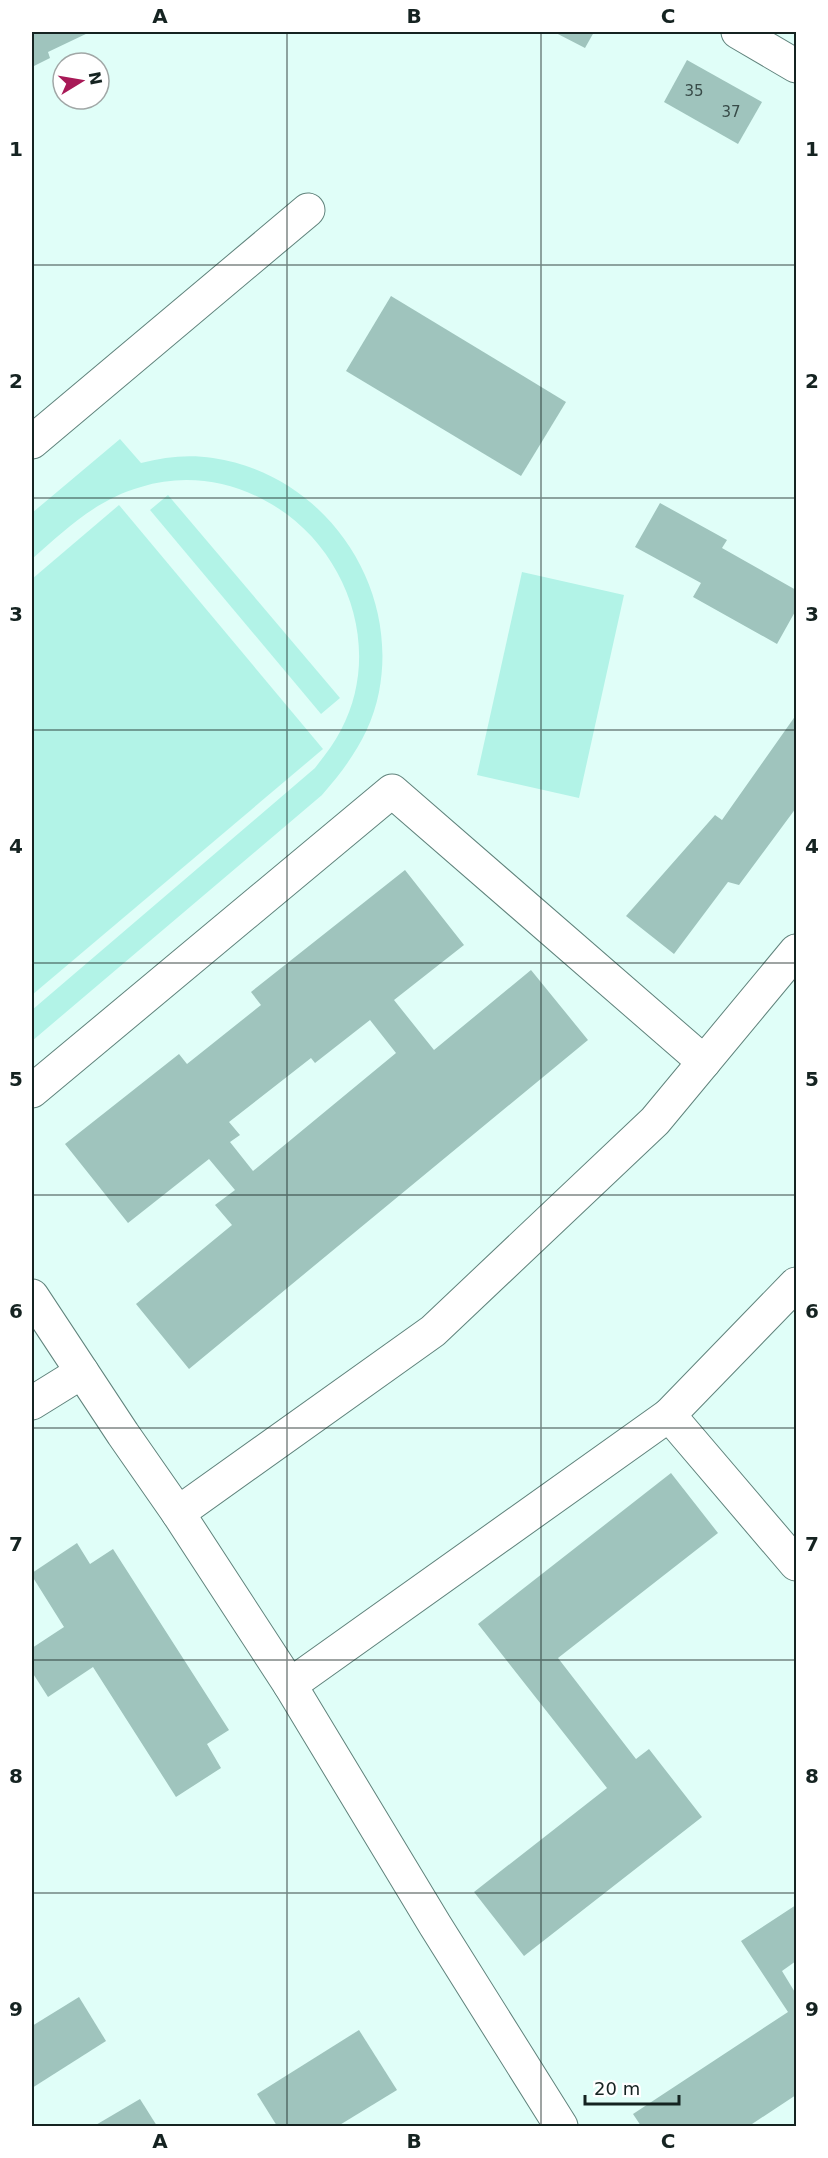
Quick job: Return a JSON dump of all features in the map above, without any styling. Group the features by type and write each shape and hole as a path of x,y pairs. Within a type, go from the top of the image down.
{"street":[{"path":"738,32 796,66"},
{"path":"32,442 308,210"},
{"path":"32,1091 393,791 704,1062"},
{"path":"178,1513 433,1331 655,1120 796,951"},
{"path":"290,1685 669,1415 796,1284"},
{"path":"32,1296 290,1685 441,1935 561,2127"},
{"path":"32,1404 82,1372"},
{"path":"669,1415 796,1564"}],"green space":[{"path":"120,439 141,463 195,456 253,468 288,486 319,510 345,540 365,574 377,612 382,651 379,692 371,721 358,747 322,795 32,1041 32,1010 315,768 341,730 354,698 359,665 357,632 349,600 336,569 316,542 292,519 264,500 235,488 188,480 157,483 125,492 82,517 32,559 32,513"},
{"path":"168,495 340,698 321,714 150,510"},
{"path":"119,505 323,749 32,995 32,579"},
{"path":"522,572 624,595 579,798 477,775"}],"building":[{"path":"32,32 90,32 48,52 50,58 32,67"},
{"path":"554,32 594,32 585,48"},
{"path":"687,60 762,102 738,144 664,102"},
{"path":"391,296 566,402 521,476 346,371"},
{"path":"660,503 727,540 722,548 796,590 796,610 777,644 693,597 701,583 635,547"},
{"path":"796,715 796,808 739,885 728,882 674,954 626,916 715,815 722,820"},
{"path":"405,870 464,945 394,1000 434,1050 531,970 588,1040 189,1369 136,1304 232,1225 215,1205 235,1190 209,1159 128,1223 65,1144 179,1054 187,1064 261,1005 251,992","holes":["370,1020 396,1053 253,1171 230,1142 240,1135 229,1122 311,1058 315,1063"]},
{"path":"671,1473 718,1533 558,1658 636,1759 649,1749 702,1817 524,1956 474,1892 607,1788 478,1624"},
{"path":"77,1543 90,1564 113,1549 229,1730 207,1744 221,1768 176,1797 93,1667 48,1697 32,1672 32,1648 64,1627 32,1573"},
{"path":"796,1905 796,1961 782,1971 796,1994 796,2095 749,2126 641,2126 633,2114 788,2012 741,1941"},
{"path":"79,1997 106,2041 32,2088 32,2026"},
{"path":"359,2030 397,2090 338,2126 277,2126 257,2094"},
{"path":"140,2099 157,2126 94,2126"}]}
